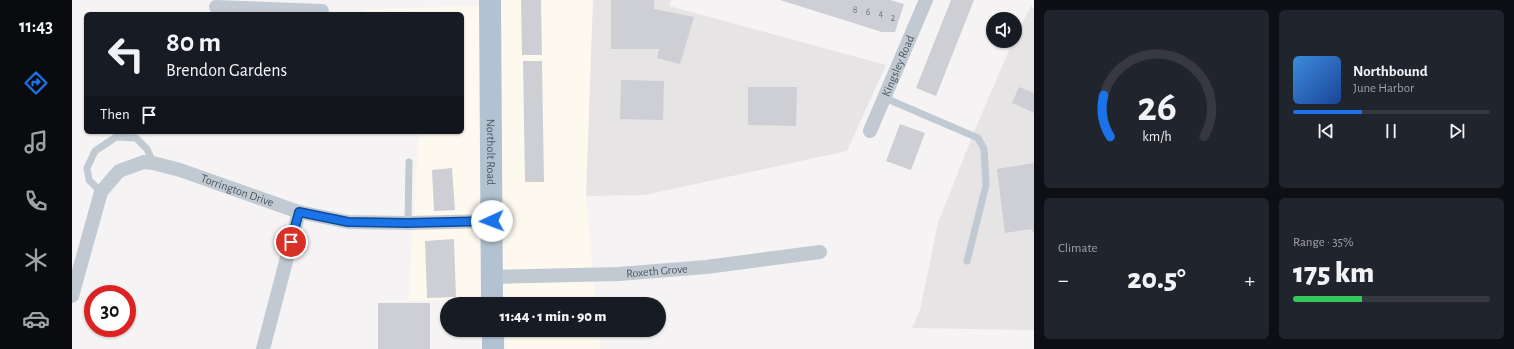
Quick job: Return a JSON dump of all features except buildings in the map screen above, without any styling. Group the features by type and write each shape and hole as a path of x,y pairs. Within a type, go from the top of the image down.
{"main road":[{"name":"Northolt Road","path":"490,0 492,297"},
{"path":"493,337 493,349"}],"street":[{"name":"Kingsley Road","path":"870,131 926,0"},
{"path":"216,6 289,8 322,11"},
{"name":"Torrington Drive","path":"72,296 101,192 119,171 144,162 180,170 299,212 348,222 408,223 492,221"},
{"path":"263,349 299,212"},
{"name":"Roxeth Grove","path":"492,277 619,274 674,270 820,252"}],"lane":[{"path":"885,98 978,138 984,149 986,185 967,261"},
{"path":"101,192 89,180 87,168 95,151 116,137 136,138 147,149 153,163"},
{"path":"408,223 409,162"}],"shaded area":[{"path":"496,0 593,0 586,196 595,297 440,297 440,300 408,301 419,134 464,134 464,12 364,12 364,10 496,5"},
{"path":"593,0 671,0 669,6 886,65 847,151 645,195 586,196"},
{"path":"1031,6 1034,9 1034,330 912,328 920,310 938,223 974,132 1010,48 1022,48 1022,23"},
{"path":"505,337 599,337 600,349 506,349"}],"route":[{"path":"291,242 299,212 348,222 408,223 492,221"}]}
